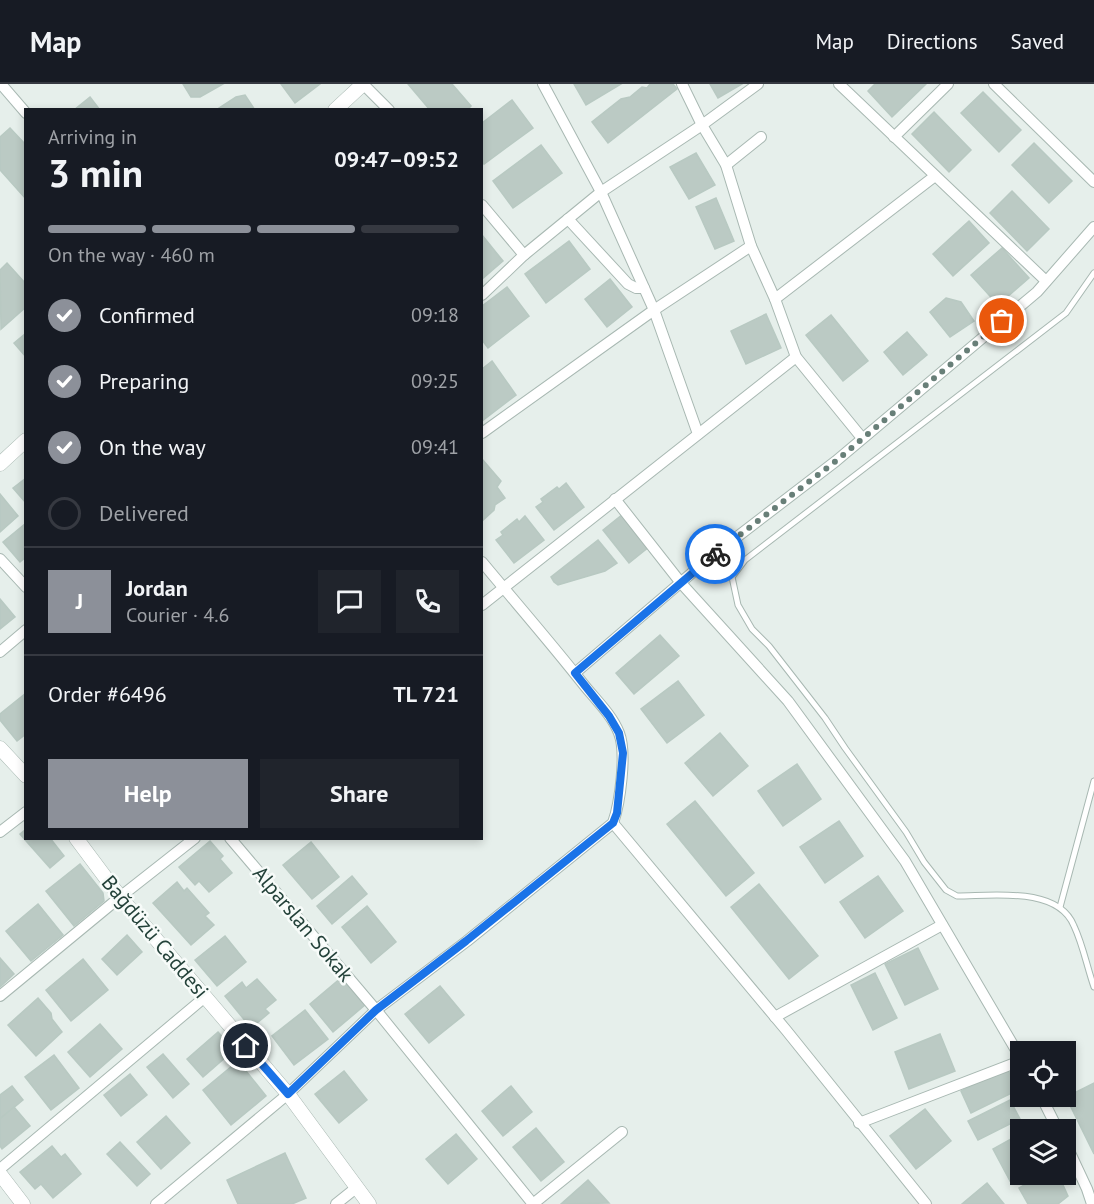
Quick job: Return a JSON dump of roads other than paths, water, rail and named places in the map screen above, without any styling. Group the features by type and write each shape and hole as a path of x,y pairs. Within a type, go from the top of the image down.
{"street":[{"path":"1,84 24,111"},
{"path":"337,108 363,84 387,108"},
{"path":"543,84 601,192 654,310 698,434"},
{"path":"682,84 702,126 726,165 751,246 775,299 796,357 862,438"},
{"path":"483,294 524,255 601,192 702,126 758,84"},
{"path":"839,84 1046,281"},
{"path":"894,137 948,84"},
{"path":"994,84 1094,182"},
{"path":"726,165 761,137"},
{"path":"775,299 935,176"},
{"path":"483,206 524,255"},
{"path":"568,219 628,284 636,288 644,288"},
{"path":"575,673 681,583 836,461 1037,292 1094,227"},
{"path":"483,432 654,310 751,246"},
{"path":"483,604 796,357"},
{"path":"0,464 24,442"},
{"path":"615,499 681,583 788,701 905,861 1010,1042"},
{"path":"0,558 24,585"},
{"path":"156,1204 288,1094 376,1010 466,941 615,818 623,753 619,733 609,716 575,673 483,563"},
{"path":"0,652 24,632"},
{"path":"0,748 24,774"},
{"path":"0,832 24,814"},
{"path":"615,818 926,1204"},
{"name":"Bağdüzü Caddesi","path":"77,840 120,897 288,1094 369,1204"},
{"path":"0,996 192,840"},
{"name":"Alparslan Sokak","path":"232,840 376,1010 533,1204"},
{"path":"775,1017 942,925"},
{"path":"0,1169 205,997"},
{"path":"859,1123 1010,1063"},
{"path":"533,1204 622,1132"},
{"path":"1076,1170 1089,1202"},
{"path":"0,1174 23,1204"},
{"path":"336,1204 356,1188"}],"lane":[{"path":"1094,273 1065,313 745,560 732,577 738,605 752,629 769,646 825,718 906,832 924,862 946,890 957,896 1036,898 1053,902 1074,925 1094,987"},
{"path":"1060,907 1094,781"}]}
